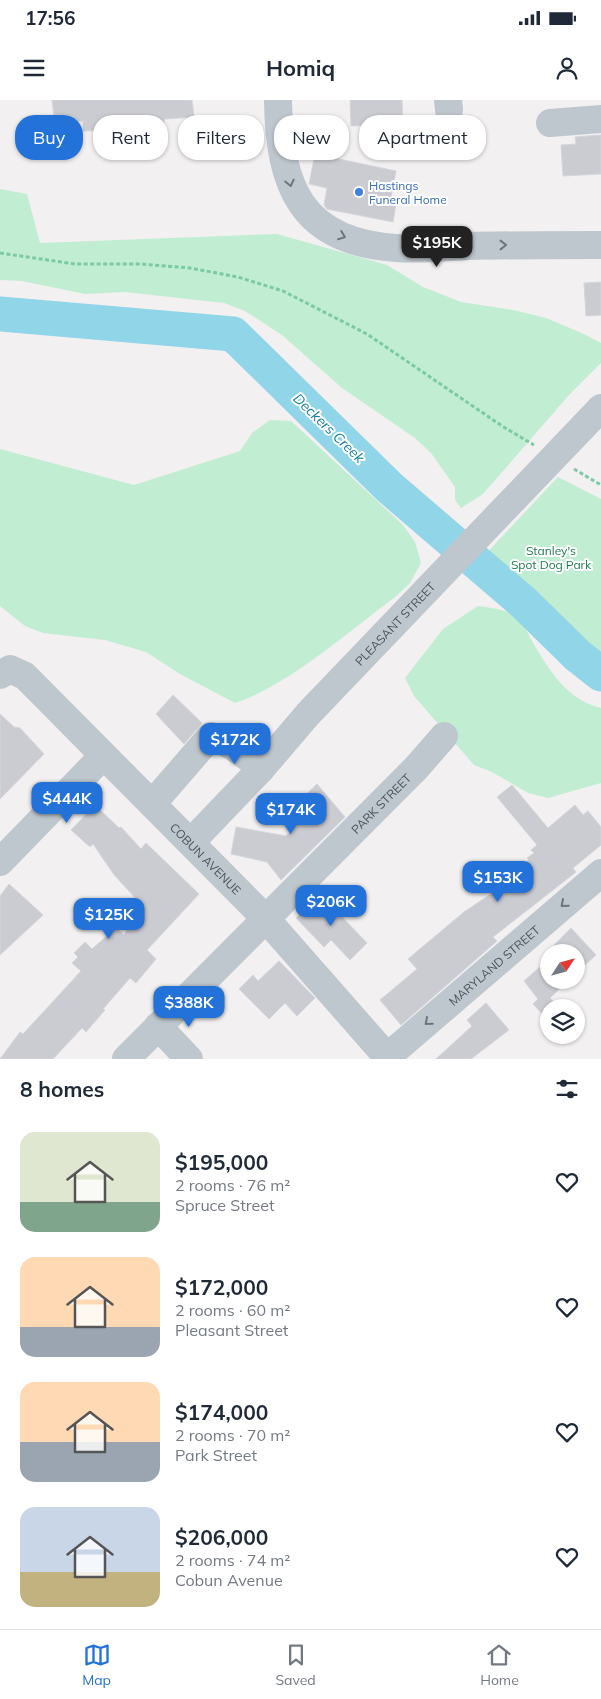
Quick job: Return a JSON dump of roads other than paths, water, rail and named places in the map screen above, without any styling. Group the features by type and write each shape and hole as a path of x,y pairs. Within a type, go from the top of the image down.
{"street":[{"path":"278,100 283,150 292,192 303,208 325,229 359,242 396,248 601,245"},
{"path":"550,123 601,118"},
{"name":"PLEASANT STREET","path":"191,842 261,769 308,714 601,408"},
{"name":"COBUN AVENUE","path":"4,670 25,676 191,842 266,919 388,1058"},
{"path":"152,804 211,736 228,742 248,756 261,769"},
{"name":"PARK STREET","path":"126,1059 416,767 444,736"},
{"path":"0,862 103,756"},
{"name":"MARYLAND STREET","path":"388,1058 601,872"},
{"path":"158,1026 189,1059"}],"waterway":[{"name":"Deckers Creek","path":"0,314 233,334 389,487 524,603 577,655 601,674"}],"place":[{"name":"Hastings Funeral Home","path":"359,192"}],"park label":[{"name":"Stanley's Spot Dog Park","path":"551,557"}]}
